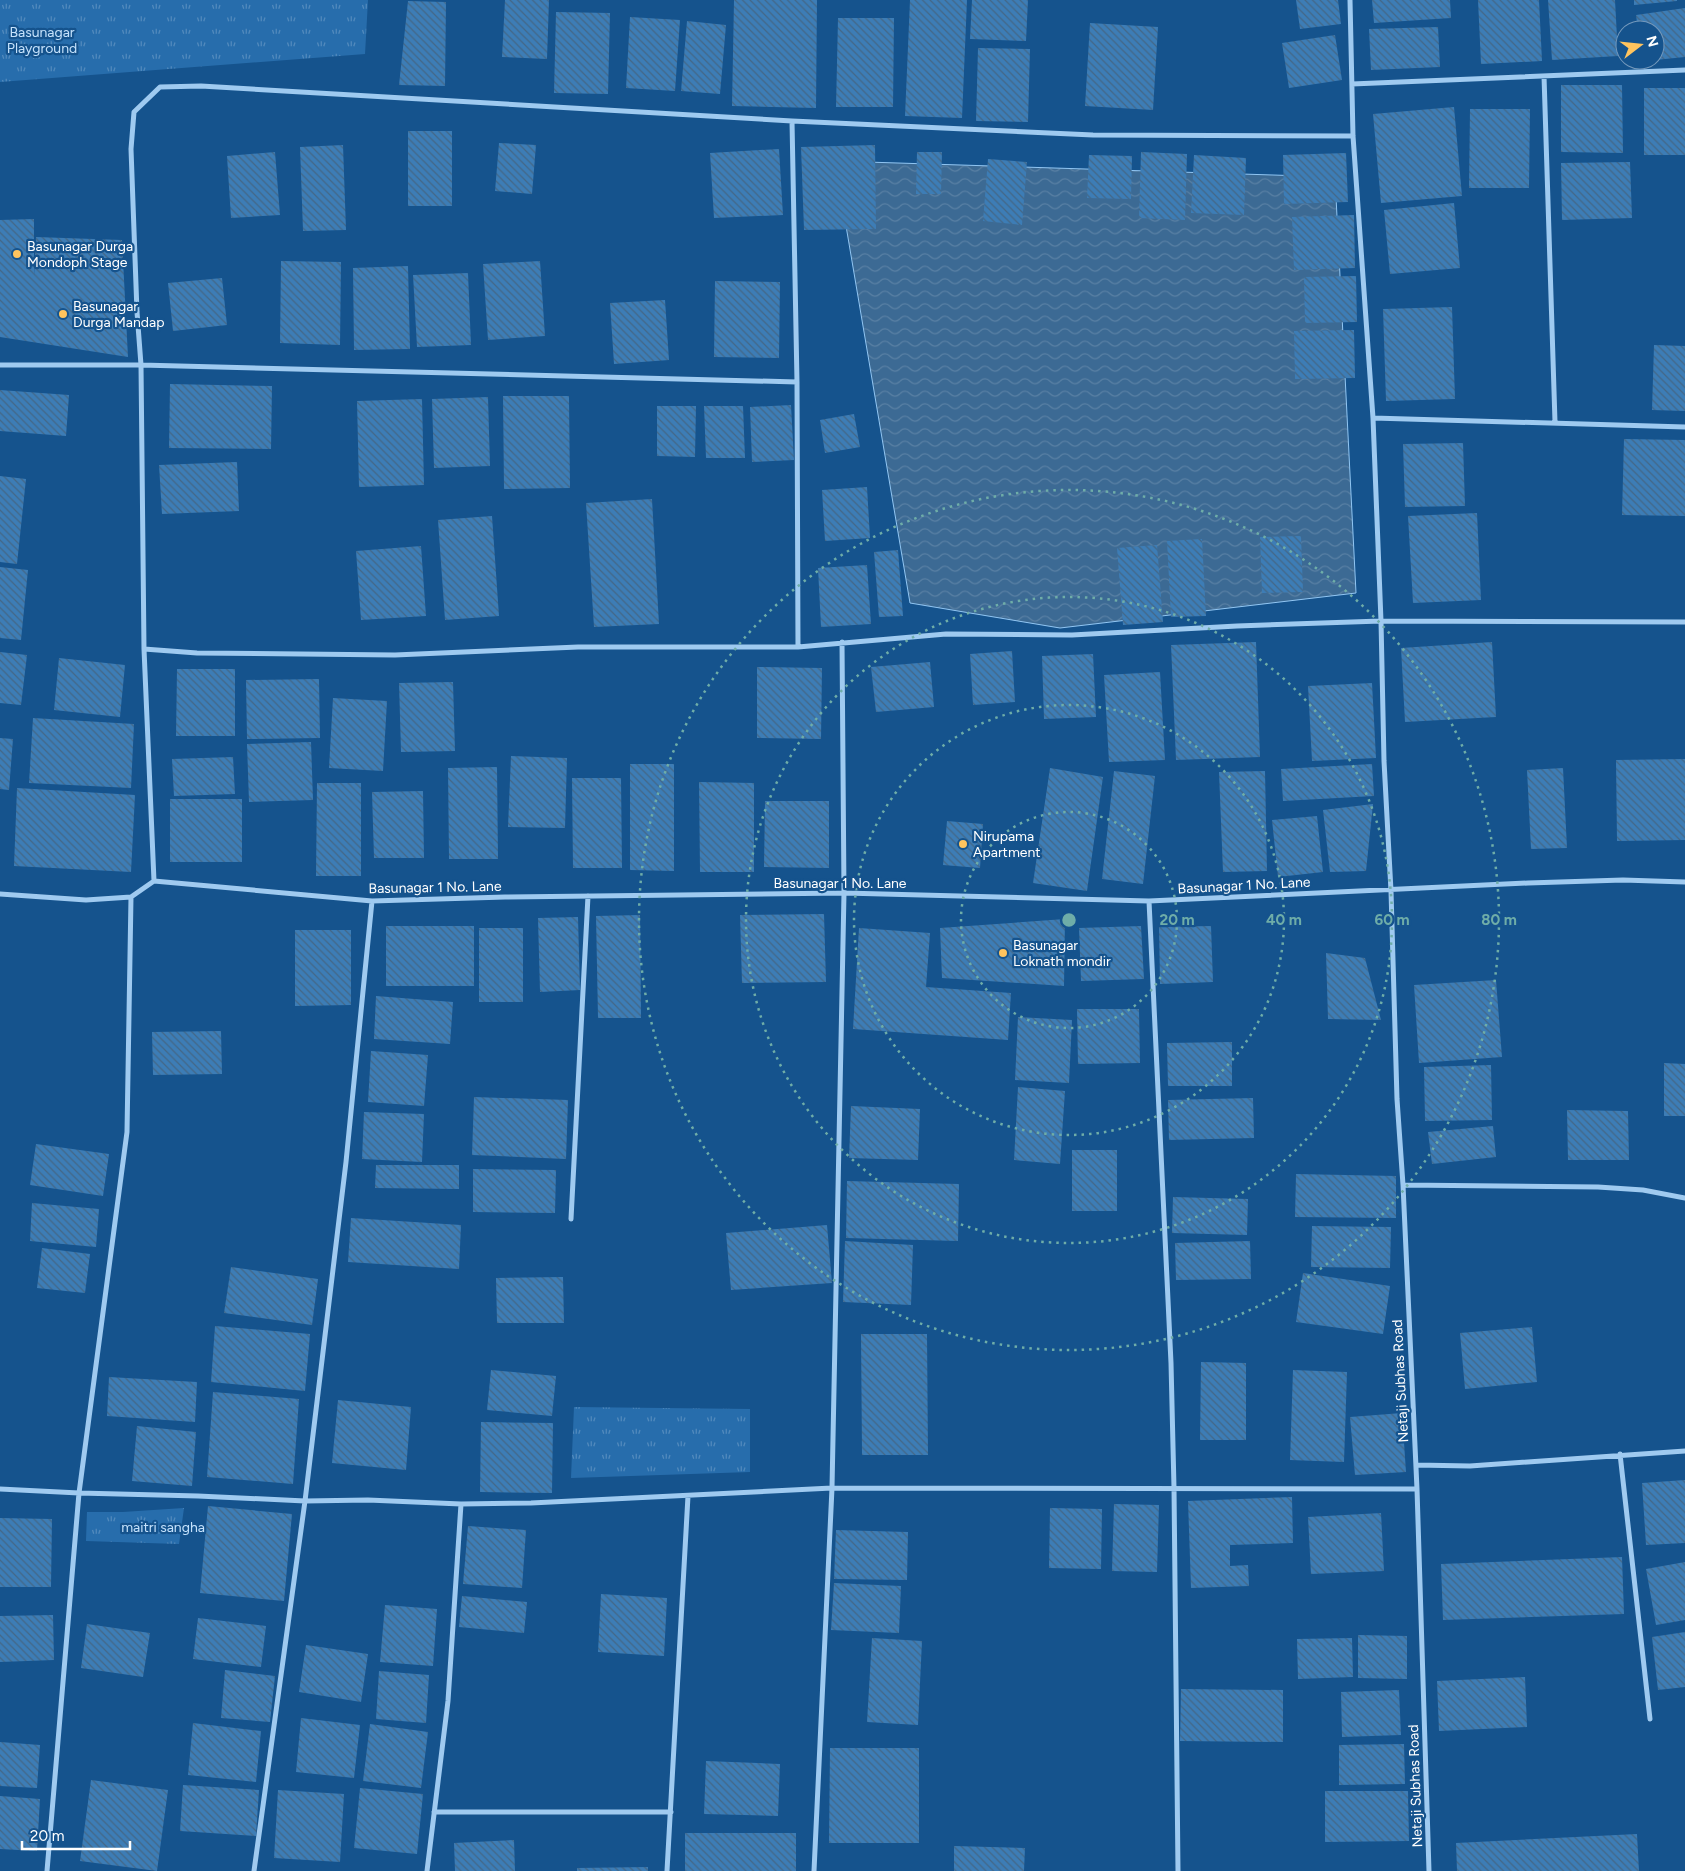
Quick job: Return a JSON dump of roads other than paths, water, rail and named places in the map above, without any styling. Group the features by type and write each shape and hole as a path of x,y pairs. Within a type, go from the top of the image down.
{"street":[{"name":"Netaji Subhas Road","path":"1350,0 1353,136 1373,418 1397,1099 1416,1465 1430,1871"},
{"path":"1352,84 1685,70"},
{"path":"1544,76 1555,422"},
{"path":"0,894 86,900 131,897 154,881 144,650 141,365 137,312 132,140 134,112 160,88 200,86 792,121 1094,135 1353,136"},
{"path":"792,121 797,382 798,647"},
{"path":"0,365 141,365 797,382"},
{"path":"1373,418 1685,427"},
{"path":"144,650 197,653 395,655 578,647 798,647 946,634 1072,634 1381,621 1685,622"},
{"path":"814,1871 832,1488 844,893 842,642"},
{"name":"Basunagar 1 No. Lane","path":"154,881 372,901 844,893 1149,902 1268,894 1391,891 1528,882 1623,880 1685,882"},
{"path":"572,1219 588,896"},
{"path":"47,1871 79,1493 127,1132 131,897"},
{"path":"254,1871 306,1501 346,1162 372,901"},
{"path":"1149,902 1171,1363 1178,1871"},
{"path":"1402,1184 1598,1187 1642,1190 1685,1198"},
{"path":"1416,1465 1470,1466 1620,1454 1685,1451"},
{"path":"1620,1454 1650,1719"},
{"path":"0,1489 306,1501 368,1500 461,1504 531,1503 832,1488 1417,1489"},
{"path":"667,1871 688,1496"},
{"path":"427,1871 448,1701 461,1504"},
{"path":"434,1812 671,1812"}],"water":[{"path":"835,161 1335,177 1356,593 1060,628 910,603"}],"place":[{"name":"Basunagar Durga Mondoph Stage","path":"17,254"},
{"name":"Basunagar Durga Mandap","path":"63,314"},
{"name":"Nirupama Apartment","path":"963,844"},
{"name":"Basunagar Loknath mondir","path":"1003,953"}],"park label":[{"name":"Basunagar Playground","path":"42,40"},
{"name":"maitri sangha","path":"163,1527"}]}
